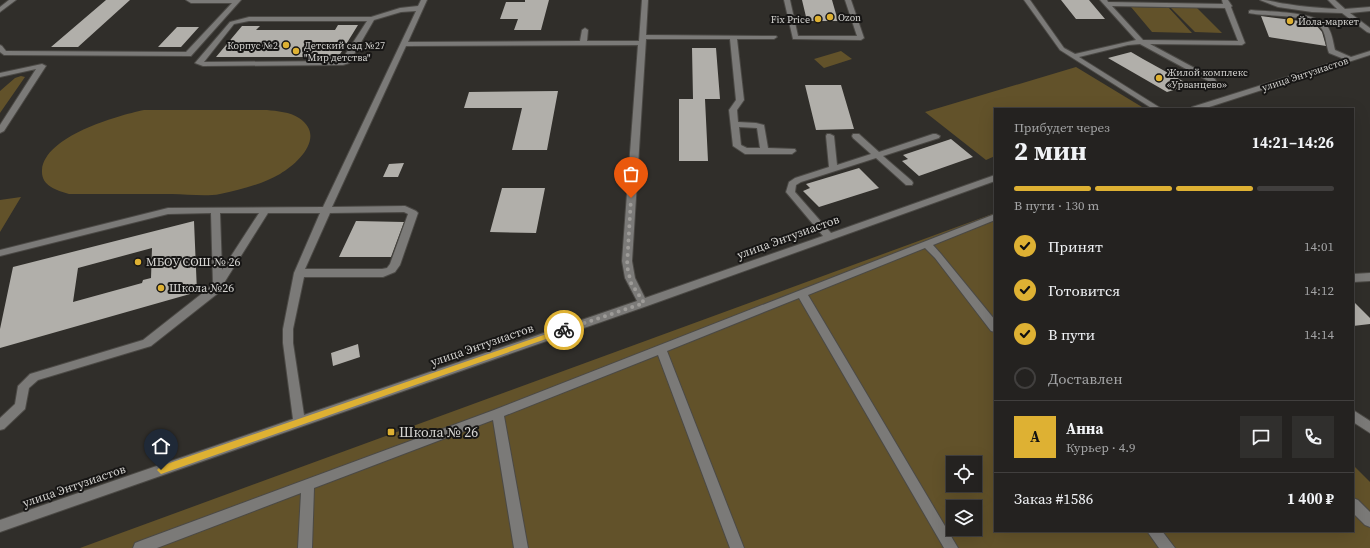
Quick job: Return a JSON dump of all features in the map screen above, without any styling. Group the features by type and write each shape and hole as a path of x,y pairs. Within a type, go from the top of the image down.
{"street":[{"path":"0,10 13,0"},
{"path":"189,0 238,1"},
{"path":"299,422 288,343 288,329 299,274 326,210 424,0"},
{"path":"644,303 631,283 627,266 645,0"},
{"path":"787,0 795,38 861,38 848,0"},
{"path":"1027,0 1062,49 1156,108"},
{"path":"1168,0 1174,5"},
{"path":"1263,0 1278,5 1305,9 1344,11 1370,9"},
{"path":"1331,0 1369,31"},
{"path":"0,47 4,53 188,54 238,1"},
{"path":"1074,56 1128,43 1242,43 1227,3 1174,5 1148,2 1105,2"},
{"path":"1105,2 1141,42 1212,81"},
{"path":"372,19 346,61 343,63 203,64 199,62 232,24 240,20 372,19 400,10 417,8 419,10"},
{"path":"1251,12 1306,18 1317,21 1323,26 1332,51 1351,59"},
{"path":"583,43 585,30"},
{"path":"403,44 583,43 774,36"},
{"path":"733,37 740,100 733,110 738,148 745,151 792,150"},
{"name":"улица Энтузиастов","path":"1198,108 1370,53"},
{"path":"0,75 42,66 0,131"},
{"path":"735,124 756,124 761,127 764,151"},
{"path":"830,136 833,169"},
{"path":"856,136 909,183"},
{"path":"828,236 790,192 792,184 798,180 936,136"},
{"name":"улица Энтузиастов","path":"0,526 644,303 828,236 994,178"},
{"path":"0,253 168,211 405,209 410,210 413,213 395,265 391,270 383,273 299,274"},
{"path":"215,210 218,285"},
{"path":"0,425 21,406 24,386 34,377 149,342 209,295 218,285 265,210"},
{"path":"140,548 498,413 994,217"},
{"path":"927,245 938,256 994,327"},
{"path":"1354,278 1370,277"},
{"path":"802,294 951,548"},
{"path":"660,349 737,548"},
{"path":"498,413 521,548"},
{"path":"1354,417 1370,428"},
{"path":"305,548 308,484"},
{"path":"1354,505 1370,522"},
{"path":"1155,532 1168,548"}],"shaded area":[{"path":"1131,7 1169,8 1192,33 1152,32"},
{"path":"1171,8 1197,8 1222,33 1195,32"},
{"path":"841,51 852,59 824,68 814,59"},
{"path":"1076,67 1142,107 994,108 994,156 986,160 925,112"},
{"path":"21,76 25,77 0,113 0,91 15,78"},
{"path":"144,110 267,110 283,112 292,114 307,125 310,133 310,141 307,149 295,163 280,174 266,181 236,191 214,195 69,194 50,186 44,180 42,170 46,158 55,147 68,138 100,123"},
{"path":"21,197 0,232 0,200"},
{"path":"994,213 994,532 1354,532 1354,466 1370,482 1370,548 80,548"}],"building":[{"path":"106,0 130,0 78,47 51,47"},
{"path":"525,0 549,0 541,30 514,30 518,19 500,19 506,2 525,2"},
{"path":"802,0 832,0 838,21 807,21"},
{"path":"1061,0 1089,0 1105,19 1076,19"},
{"path":"1261,16 1308,22 1316,25 1322,32 1326,46 1269,37"},
{"name":"Корпус №2","path":"338,25 358,25 337,59 322,59 323,57 216,57 242,26 260,26 256,30 335,30"},
{"path":"177,27 199,27 181,47 158,47"},
{"path":"692,48 716,48 720,99 705,99 708,161 679,161 679,99 693,99"},
{"name":"Жилой комплекс «Урванцево»","path":"1131,52 1190,85 1167,92 1108,58"},
{"path":"805,85 841,85 854,129 816,130"},
{"path":"558,91 547,150 512,150 522,108 464,108 469,92"},
{"path":"951,139 973,157 919,176 902,161 908,159 903,155"},
{"path":"404,163 398,177 383,177 389,164"},
{"path":"859,168 879,188 819,207 803,191 810,188 806,184"},
{"path":"502,188 545,188 536,233 490,232"},
{"name":"Школа №26","path":"194,221 197,292 0,348 0,329 13,267","holes":["152,248 151,278 143,280 142,283 73,302 78,268"]},
{"path":"356,221 404,222 391,257 339,257"},
{"path":"1354,302 1370,318 1370,324 1354,326"},
{"path":"358,344 360,357 333,366 331,353"}],"way so far":[{"path":"564,330 644,303 631,283 627,266 631,198"}],"place":[{"name":"Ozon","path":"830,17"},
{"name":"Fix Price","path":"818,19"},
{"name":"Йола-маркет","path":"1290,21"},
{"name":"Корпус №2","path":"286,45"},
{"name":"Детский сад №27 \"Мир детства\"","path":"296,51"},
{"name":"Жилой комплекс «Урванцево»","path":"1159,78"},
{"name":"МБОУ СОШ № 26","path":"138,262"},
{"name":"Школа №26","path":"161,288"},
{"name":"Школа № 26","path":"391,432"}],"route":[{"path":"161,470 564,330"}]}
